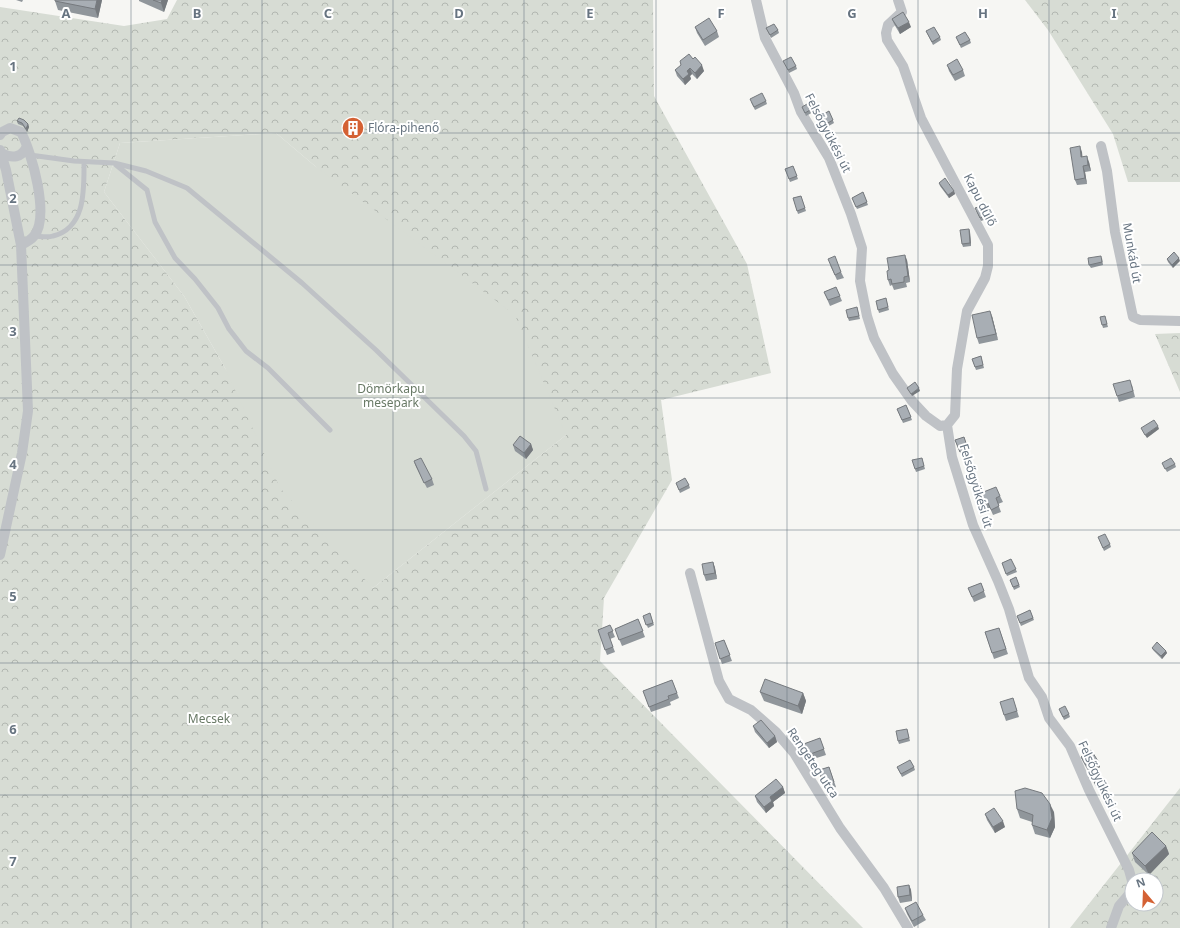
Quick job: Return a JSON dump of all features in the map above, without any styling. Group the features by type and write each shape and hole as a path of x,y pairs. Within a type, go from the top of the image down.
{"street":[{"name":"Felsőgyükési út","path":"756,0 765,38 794,93 801,112 829,158 851,214 862,248 860,281 874,338 893,374 912,400 926,416 940,426 947,425 952,457 973,525 1009,609 1029,678 1042,697 1049,718 1070,746 1089,790 1130,872"},
{"name":"Kapu dűlő","path":"898,0 902,12 888,25 886,33 887,40 903,66 922,118 988,245 988,266 985,278 967,311 957,370 955,415 947,425"},
{"path":"0,133 10,128 21,132 28,150 40,198 40,216 34,236 21,245"},
{"name":"Munkád út","path":"1101,146 1107,171 1115,232 1133,317 1149,320 1180,321"},
{"path":"0,152 7,157 16,157 28,150"},
{"path":"0,152 21,245 28,411 22,453 0,555"},
{"name":"Rengeteg utca","path":"690,573 719,681 729,699 751,710 776,732 794,753 840,828 884,888 908,928"},
{"path":"1111,928 1120,906 1124,901"}],"lane":[{"path":"28,150 84,162 114,163 146,172 188,188 302,283 376,350 464,436 476,451 486,489"},
{"path":"34,236 53,236 69,229 78,218 84,189 84,162"},
{"path":"114,163 147,190 155,222 175,258 195,279 218,308 230,329 246,351 268,368 330,430"}],"green space":[{"name":"Mecsek","path":"177,0 653,0 654,96 747,264 771,373 661,400 672,480 604,598 600,661 863,928 0,928 0,7 124,26 167,19","holes":["276,133 315,166 566,435 373,588 225,368 184,296 104,192 120,143"]},
{"path":"1025,0 1180,0 1180,182 1128,182 1113,134 1048,30"},
{"name":"Dömörkapu mesepark","path":"276,133 315,166 515,315 566,435 373,588 280,488 225,368 184,296 104,192 120,143"},
{"path":"1180,333 1180,392 1155,334"},
{"path":"1180,788 1180,928 1070,928"}],"building":[{"path":"55,0 97,0 95,9"},
{"path":"153,0 162,0 161,3"},
{"path":"903,12 909,22 898,28 892,19"},
{"path":"709,18 717,31 703,40 695,27"},
{"path":"774,24 778,30 770,35 766,28"},
{"path":"934,27 940,37 932,42 926,31"},
{"path":"965,32 970,40 960,45 956,37"},
{"path":"689,54 693,59 695,57 702,65 695,73 690,68 687,71 689,74 683,79 675,70 681,65 680,61"},
{"path":"791,57 796,66 788,70 783,61"},
{"path":"957,59 963,70 953,75 947,65"},
{"path":"762,93 766,101 754,107 750,99"},
{"path":"812,101 815,107 805,113 802,107"},
{"path":"829,111 833,120 826,124 822,115"},
{"path":"19,118 28,124 26,129 22,123 17,121"},
{"path":"350,123 355,124 354,128 349,127"},
{"path":"1080,146 1081,157 1087,156 1088,165 1083,166 1085,178 1075,180 1070,148"},
{"path":"793,166 797,176 789,179 785,169"},
{"path":"945,178 954,191 948,195 939,183"},
{"path":"863,192 867,202 856,207 852,198"},
{"path":"801,196 805,208 797,211 793,198"},
{"path":"981,206 986,216 980,218 975,208"},
{"path":"969,229 970,243 962,244 960,230"},
{"path":"1174,252 1179,258 1172,265 1167,259"},
{"path":"905,255 908,276 904,277 904,282 892,284 891,279 888,280 887,271 889,270 887,258"},
{"path":"835,256 841,272 835,275 828,259"},
{"path":"1101,256 1102,262 1089,265 1088,258"},
{"path":"836,287 840,296 828,300 824,292"},
{"path":"886,298 888,307 878,310 876,301"},
{"path":"857,307 859,316 848,318 846,310"},
{"path":"990,311 996,334 977,338 972,315"},
{"path":"1105,316 1107,324 1102,325 1100,317"},
{"path":"981,356 983,365 975,367 972,359"},
{"path":"1130,380 1133,391 1117,396 1113,384"},
{"path":"915,382 919,388 911,394 907,388"},
{"path":"906,405 911,417 902,420 897,409"},
{"path":"1154,420 1158,426 1145,435 1141,428"},
{"path":"520,436 531,444 524,453 513,445"},
{"path":"964,437 968,449 960,452 955,440"},
{"path":"421,458 432,479 424,483 414,461"},
{"path":"922,458 924,466 915,469 912,460"},
{"path":"1171,458 1175,464 1165,469 1162,463"},
{"path":"685,478 689,485 679,490 676,483"},
{"path":"996,487 1000,496 996,498 999,506 991,510 988,503 985,504 981,493"},
{"path":"1105,534 1110,544 1103,548 1098,537"},
{"path":"1011,559 1016,569 1006,574 1002,563"},
{"path":"713,562 715,573 704,575 702,564"},
{"path":"1016,577 1019,585 1013,587 1010,580"},
{"path":"981,583 984,591 972,597 968,588"},
{"path":"1030,610 1033,618 1020,623 1017,616"},
{"path":"650,613 653,623 646,625 643,616"},
{"path":"638,619 643,631 619,640 615,629"},
{"path":"610,625 613,631 608,633 613,647 605,650 598,630"},
{"path":"999,628 1006,649 992,653 985,632"},
{"path":"724,640 730,655 720,659 715,643"},
{"path":"1157,642 1166,651 1161,656 1152,648"},
{"path":"765,679 803,693 798,706 760,692"},
{"path":"672,680 677,693 668,696 669,699 649,707 643,691"},
{"path":"1013,698 1017,711 1004,715 1000,702"},
{"path":"1065,706 1069,714 1063,717 1059,709"},
{"path":"761,720 775,736 767,743 753,726"},
{"path":"907,729 909,738 898,741 896,731"},
{"path":"820,738 824,749 805,756 801,745"},
{"path":"1091,750 1098,761 1088,768 1081,757"},
{"path":"910,760 914,767 901,774 897,767"},
{"path":"829,767 834,782 823,785 819,770"},
{"path":"1101,776 1108,785 1101,791 1094,782"},
{"path":"776,779 783,787 770,797 772,801 764,807 755,796"},
{"path":"1025,788 1042,793 1050,804 1052,818 1047,830 1032,825 1033,815 1017,809 1015,791"},
{"path":"994,808 1003,821 993,827 985,814"},
{"path":"1152,832 1166,846 1145,866 1132,853"},
{"path":"909,885 910,895 898,897 897,887"},
{"path":"916,902 923,915 912,921 905,908"}],"place":[{"name":"Flóra-pihenő","path":"353,128"}]}
